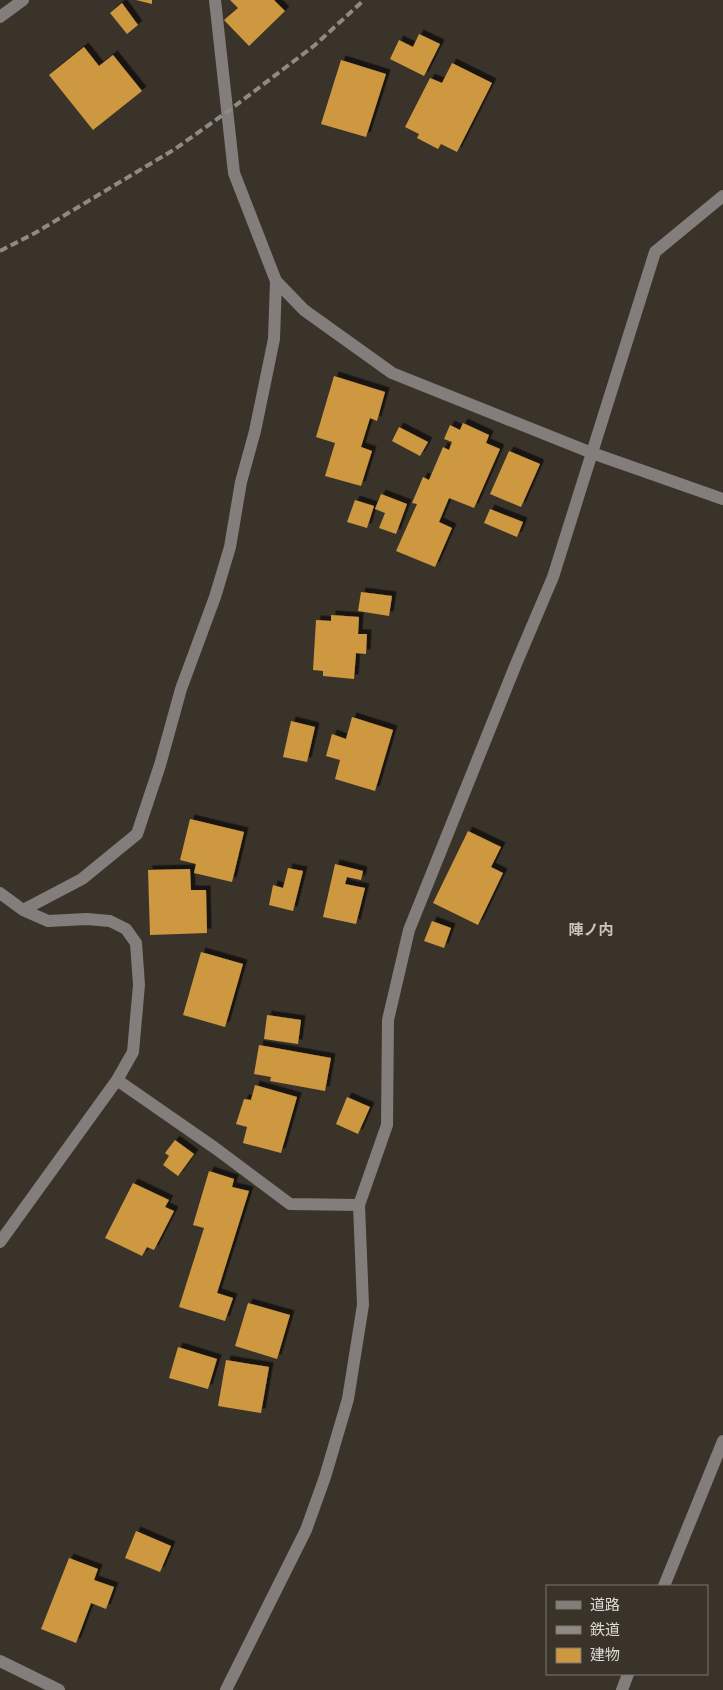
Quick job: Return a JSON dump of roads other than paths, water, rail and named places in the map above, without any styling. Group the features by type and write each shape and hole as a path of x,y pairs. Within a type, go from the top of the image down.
{"street":[{"path":"0,18 23,0"},
{"path":"216,0 234,173 276,281 304,310 392,374 592,453 723,499"},
{"path":"226,1690 306,1530 325,1477 348,1399 363,1305 359,1205 386,1125 388,1020 409,930 512,673 553,577 655,252 723,196"},
{"path":"23,910 82,879 137,834 160,765 180,689 215,598 230,547 242,482 256,431 274,339 276,281"},
{"path":"0,893 23,910 48,921 87,919 110,921 126,929 136,943 140,985 133,1052 117,1080 0,1242"},
{"path":"117,1080 215,1148 290,1204 359,1205"},
{"path":"664,1585 723,1441"},
{"path":"0,1661 59,1690"},
{"path":"622,1690 628,1675"}],"railway":[{"path":"0,251 35,233 175,149 315,45 364,0"}],"district":[{"name":"陣ノ内","path":"591,930"}]}
